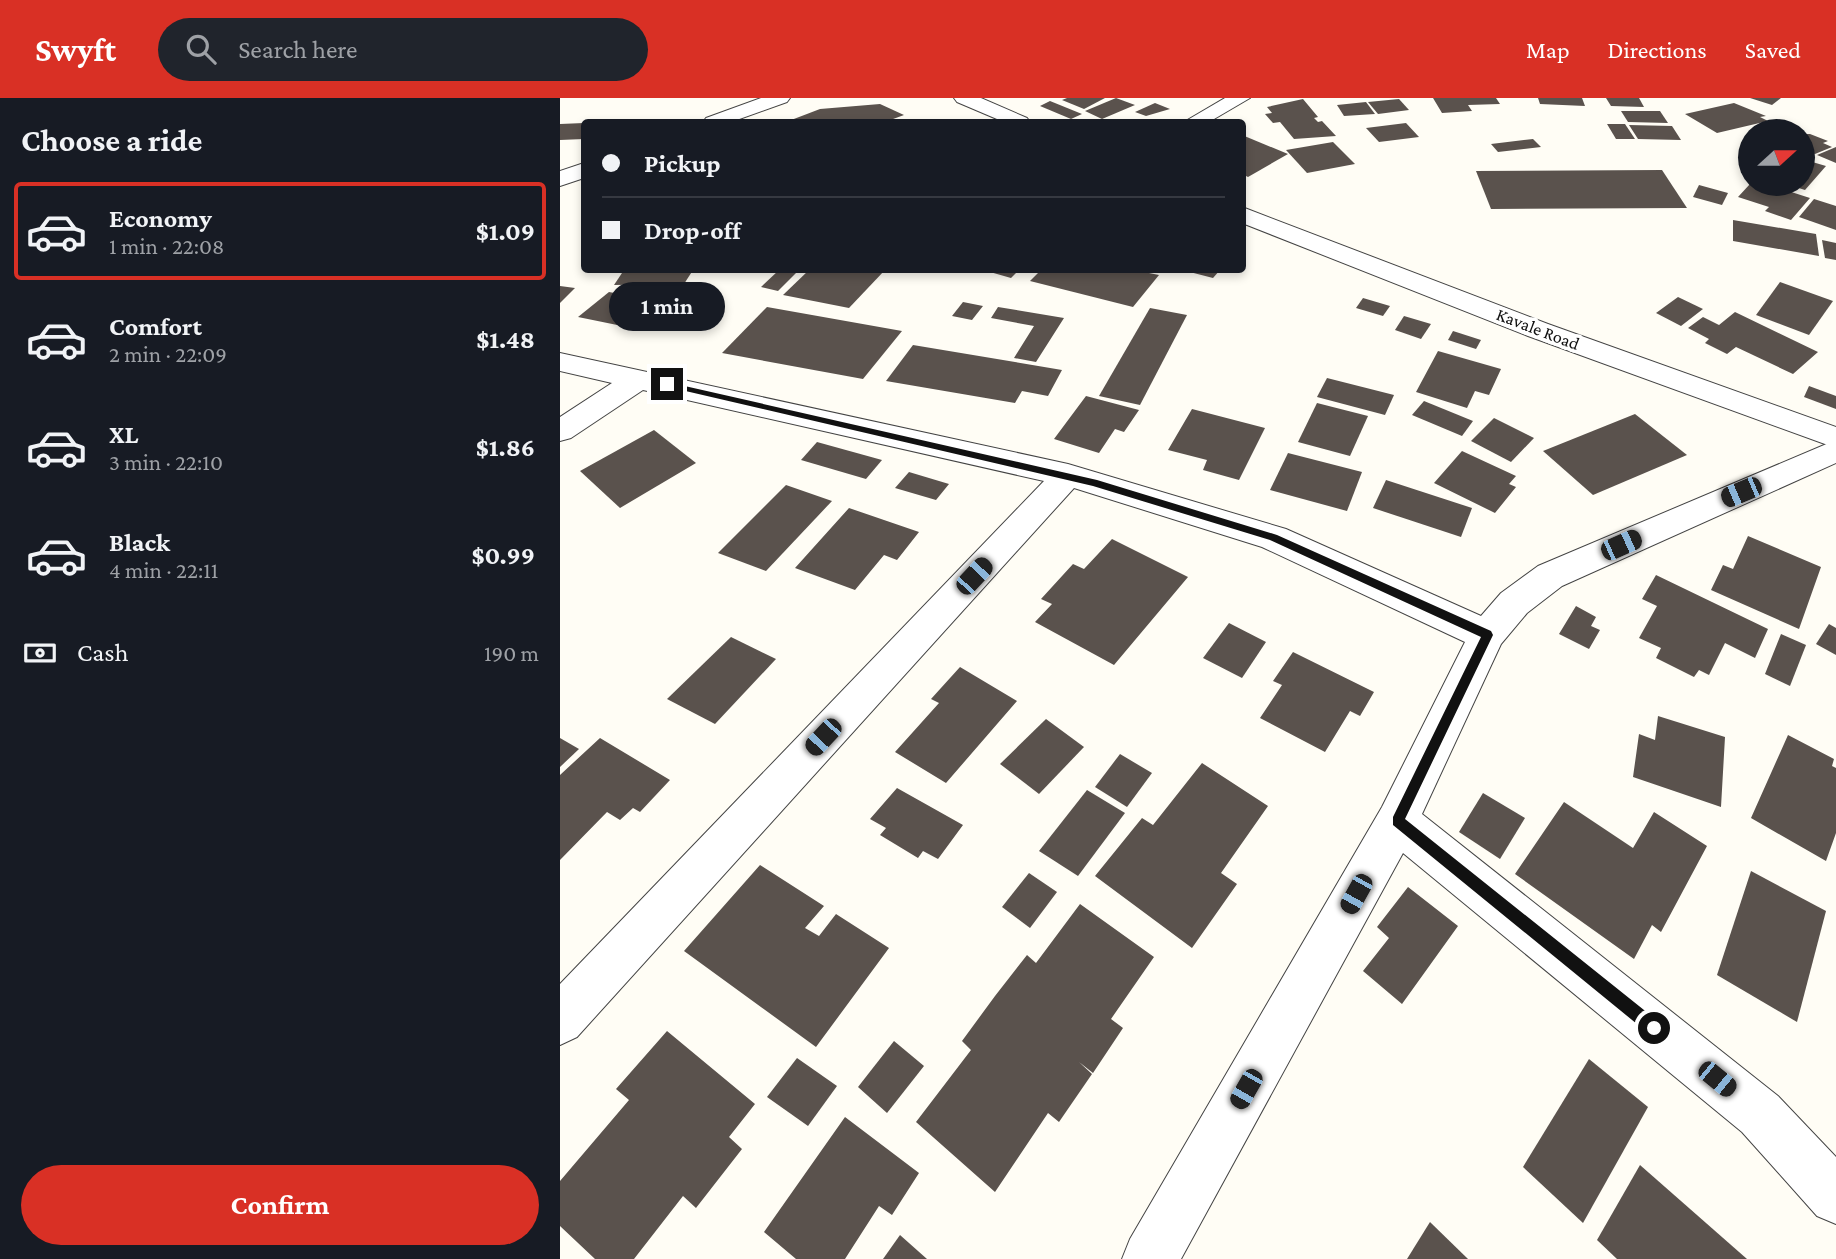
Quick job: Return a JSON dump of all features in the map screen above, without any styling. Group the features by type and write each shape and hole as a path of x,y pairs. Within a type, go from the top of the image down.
{"street":[{"path":"721,119 780,98"},
{"path":"964,98 1013,119"},
{"path":"1200,119 1240,98"},
{"path":"560,179 581,171"},
{"name":"Kavale Road","path":"1246,216 1538,330 1836,438"},
{"path":"560,362 1068,475 1274,538 1487,635"},
{"path":"560,431 640,378"},
{"path":"1150,1259 1397,821 1487,635 1514,603 1550,576 1836,451"},
{"path":"560,1020 1068,475"},
{"path":"1397,821 1760,1114 1836,1197"}],"building":[{"path":"1105,98 1084,109 1062,100"},
{"path":"1116,98 1135,105 1102,119 1085,111"},
{"path":"1433,98 1496,98 1500,104 1468,105 1472,111 1442,113"},
{"path":"1538,98 1582,98 1585,106 1540,104"},
{"path":"1606,98 1639,98 1644,107 1611,106"},
{"path":"1750,98 1781,98 1772,105"},
{"path":"1303,99 1318,117 1314,118 1318,122 1322,121 1336,136 1294,139 1280,122 1273,123 1265,114 1272,113 1267,107"},
{"path":"1399,99 1409,110 1378,114 1368,102"},
{"path":"1050,101 1082,114 1071,119 1040,106"},
{"path":"1366,102 1375,114 1344,116 1337,105"},
{"path":"1155,103 1170,109 1146,116 1135,112"},
{"path":"1734,103 1766,116 1760,117 1764,119 1738,119 1738,128 1717,133 1685,114"},
{"path":"880,104 904,115 893,119 794,119 820,109"},
{"path":"1621,111 1660,111 1668,123 1628,122"},
{"path":"581,123 581,139 560,140 560,124"},
{"path":"1406,123 1419,137 1379,142 1366,128"},
{"path":"1607,124 1625,124 1635,139 1616,139"},
{"path":"1629,125 1672,126 1681,140 1638,139"},
{"path":"1815,136 1828,141 1823,143 1832,147 1815,154"},
{"path":"1246,137 1288,154 1248,177"},
{"path":"1533,139 1541,147 1498,152 1491,144"},
{"path":"1333,142 1355,164 1307,173 1286,150"},
{"path":"1836,147 1836,163 1817,155"},
{"path":"1815,163 1826,166 1815,179"},
{"path":"1662,170 1687,208 1491,209 1476,171"},
{"path":"1699,185 1728,193 1722,205 1693,197"},
{"path":"1738,197 1810,198 1791,220 1765,211 1769,207"},
{"path":"1814,199 1836,206 1836,230 1799,217"},
{"path":"1733,220 1816,234 1819,256 1733,241"},
{"path":"1822,240 1836,243 1836,260 1825,258"},
{"path":"622,273 691,273 684,284 614,285"},
{"path":"776,273 796,273 778,291 761,287"},
{"path":"806,273 882,273 849,308 783,295"},
{"path":"994,273 1016,273 1011,278"},
{"path":"1038,273 1159,275 1133,307 1030,281"},
{"path":"1194,273 1217,273 1213,278"},
{"path":"1780,282 1833,301 1809,335 1756,315"},
{"path":"560,286 575,288 560,303"},
{"path":"609,292 657,301 627,327 578,317"},
{"path":"1678,297 1703,309 1681,326 1656,313"},
{"path":"1363,298 1390,306 1383,316 1356,308"},
{"path":"963,302 983,306 972,320 952,316"},
{"path":"767,307 902,331 863,379 722,353"},
{"path":"998,307 1064,318 1036,362 1014,358 1034,326 991,318"},
{"path":"1150,308 1187,315 1140,405 1099,396"},
{"path":"1735,312 1818,352 1793,374 1736,347 1727,354 1705,343 1709,339 1688,328 1703,317 1719,325"},
{"path":"1404,316 1431,324 1421,339 1395,330"},
{"path":"1453,331 1481,340 1476,349 1448,340"},
{"path":"913,345 1062,370 1048,396 1022,391 1015,403 886,381"},
{"path":"1438,351 1501,369 1489,395 1475,391 1467,408 1416,392"},
{"path":"1327,378 1394,395 1385,415 1317,397"},
{"path":"1809,386 1836,396 1836,409 1804,397"},
{"path":"1086,396 1139,410 1124,432 1115,429 1099,453 1054,439"},
{"path":"1424,401 1473,421 1462,436 1412,415"},
{"path":"1317,403 1368,416 1350,456 1298,442"},
{"path":"1192,409 1265,428 1239,480 1203,470 1207,460 1168,450"},
{"path":"1635,414 1687,455 1593,495 1543,451"},
{"path":"1494,418 1534,438 1511,462 1471,441"},
{"path":"654,430 696,463 620,508 580,471"},
{"path":"817,442 882,460 866,479 801,460"},
{"path":"1462,451 1516,476 1509,484 1516,487 1495,513 1434,483"},
{"path":"1288,453 1362,472 1347,511 1270,490"},
{"path":"909,472 949,484 936,500 895,488"},
{"path":"1386,480 1472,508 1461,537 1373,508"},
{"path":"786,485 832,501 766,571 718,553"},
{"path":"849,508 919,532 897,560 884,555 855,590 795,568"},
{"path":"1748,536 1821,567 1799,629 1711,590 1723,565 1733,569"},
{"path":"1112,539 1188,577 1114,665 1035,622 1052,604 1041,599 1073,564 1084,569"},
{"path":"1656,575 1768,629 1755,658 1725,643 1709,675 1699,670 1694,677 1656,658 1661,648 1639,638 1657,606 1642,599"},
{"path":"1576,606 1596,617 1591,626 1600,630 1589,649 1559,634"},
{"path":"1229,623 1266,642 1242,678 1203,658"},
{"path":"1829,624 1836,628 1836,655 1816,644"},
{"path":"1781,634 1806,645 1790,686 1765,674"},
{"path":"731,637 776,659 715,724 667,699"},
{"path":"1293,652 1374,692 1360,716 1350,711 1325,752 1260,718 1282,685 1273,681"},
{"path":"960,667 1017,701 946,783 895,752 939,703 931,699"},
{"path":"1658,716 1725,737 1721,807 1633,777 1639,734 1655,740"},
{"path":"1046,719 1084,747 1039,794 1000,764"},
{"path":"1788,735 1834,759 1832,766 1836,768 1836,833 1826,861 1751,818"},
{"path":"560,738 579,749 560,767"},
{"path":"600,738 670,780 640,812 633,808 620,820 607,812 560,860 560,775"},
{"path":"1120,754 1152,773 1127,807 1095,787"},
{"path":"1202,763 1268,806 1221,873 1237,884 1192,948 1095,876 1142,818 1153,825"},
{"path":"897,788 963,825 938,859 923,851 918,858 880,835 886,828 870,819"},
{"path":"1087,790 1125,813 1078,876 1039,851"},
{"path":"1483,793 1525,818 1500,859 1459,832"},
{"path":"1564,802 1633,848 1654,812 1707,846 1661,932 1652,925 1634,959 1515,874"},
{"path":"760,865 824,906 805,928 819,936 836,914 889,948 816,1047 684,951"},
{"path":"1751,871 1826,911 1797,1022 1717,975"},
{"path":"1029,873 1057,892 1030,928 1002,907"},
{"path":"1408,887 1458,926 1402,1004 1363,971 1389,938 1377,927"},
{"path":"1080,904 1154,957 1111,1019 1123,1028 1093,1073 1079,1062 1092,1074 1059,1122 1048,1113 995,1192 916,1122 971,1050 962,1041 995,996 1027,955 1036,963"},
{"path":"667,1031 755,1104 729,1137 742,1149 696,1208 683,1196 634,1259 595,1259 560,1226 560,1181 629,1100 616,1089"},
{"path":"894,1041 924,1066 887,1113 858,1087"},
{"path":"797,1058 837,1086 808,1126 767,1097"},
{"path":"1589,1059 1648,1107 1583,1223 1523,1167"},
{"path":"845,1117 919,1173 892,1215 879,1206 845,1259 796,1259 764,1232"},
{"path":"1640,1165 1747,1259 1617,1259 1597,1240"},
{"path":"1430,1222 1468,1259 1407,1259"},
{"path":"900,1235 927,1259 883,1259"}],"route":[{"path":"667,384 1094,482 1274,538 1487,635 1397,821 1654,1028"}]}
